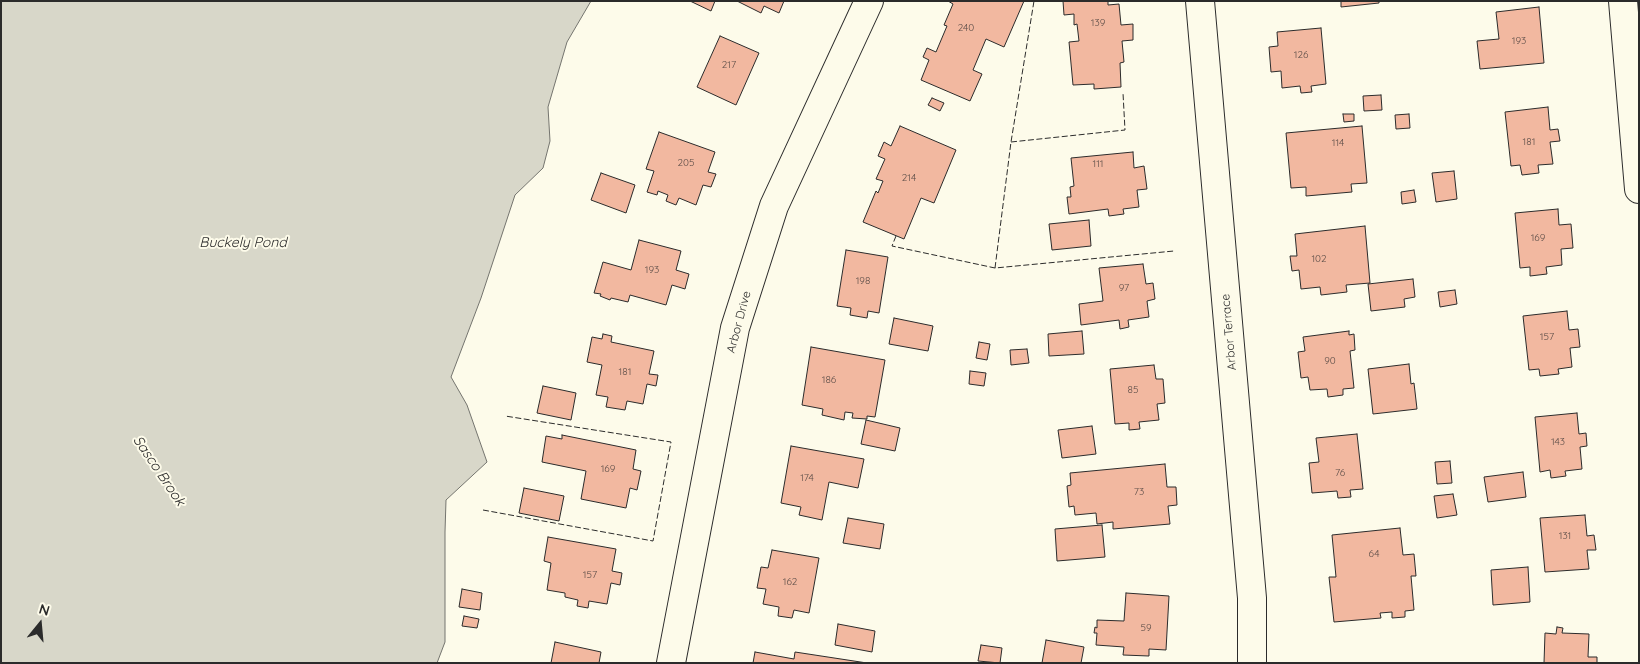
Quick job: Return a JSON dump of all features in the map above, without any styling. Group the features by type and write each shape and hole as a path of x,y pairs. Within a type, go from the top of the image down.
{"street":[{"name":"Arbor Drive","path":"671,663 735,328 774,206 869,1"},
{"name":"Arbor Terrace","path":"1200,1 1252,598 1252,663"},
{"path":"1623,1 1639,189"}],"water":[{"name":"Buckely Pond","path":"1,1 591,1 567,42 548,107 550,141 543,168 515,195 481,298 451,377 467,405 487,462 446,500 445,642 437,663 1,663"}],"building":[{"path":"690,1 715,1 711,11"},
{"path":"737,1 784,1 779,13 764,6 761,13"},
{"path":"948,1 1024,1 1004,47 986,39 973,70 982,74 970,101 921,80 929,60 923,57 927,48 936,52 947,26 944,25 953,4"},
{"path":"1063,1 1108,1 1108,5 1119,4 1121,25 1133,24 1133,40 1122,41 1124,62 1120,63 1121,87 1094,89 1094,84 1073,85 1069,42 1079,41 1077,24 1074,25 1074,14 1064,15"},
{"path":"1341,1 1379,1 1379,3 1341,7"},
{"path":"1539,7 1544,63 1480,69 1477,41 1499,39 1496,12"},
{"path":"1321,28 1326,84 1311,86 1312,92 1301,93 1300,86 1282,88 1281,71 1271,72 1269,47 1278,46 1277,32"},
{"path":"720,36 759,53 736,105 697,87"},
{"path":"1381,95 1382,110 1364,111 1363,96"},
{"path":"932,98 944,103 940,111 928,105"},
{"path":"1548,107 1550,130 1558,129 1560,141 1550,142 1553,164 1538,165 1539,173 1522,175 1520,165 1511,166 1505,112"},
{"path":"1343,114 1354,114 1354,121 1344,122"},
{"path":"1409,114 1410,128 1396,129 1395,115"},
{"path":"900,126 956,150 934,203 921,198 904,239 863,222 876,191 878,193 883,181 876,179 885,159 878,156 884,142 891,146"},
{"path":"1362,126 1367,183 1351,184 1352,192 1306,196 1306,187 1291,188 1286,133"},
{"path":"659,132 715,152 708,172 716,174 711,187 703,185 696,205 679,198 676,205 666,201 668,195 658,191 657,195 647,192 654,171 646,169"},
{"path":"1133,152 1134,168 1144,166 1147,189 1137,190 1139,207 1123,209 1124,214 1109,216 1108,209 1069,214 1067,197 1071,197 1070,187 1074,186 1071,158"},
{"path":"1454,171 1457,199 1436,202 1432,173"},
{"path":"601,173 635,185 626,213 591,200"},
{"path":"1414,190 1416,202 1402,204 1401,192"},
{"path":"1558,209 1559,225 1571,224 1573,248 1561,249 1562,265 1546,267 1547,274 1530,276 1530,267 1520,268 1515,213"},
{"path":"1089,220 1091,246 1052,250 1049,224"},
{"path":"1365,226 1370,283 1346,285 1347,292 1321,295 1320,287 1301,289 1299,270 1292,271 1290,256 1297,256 1295,234"},
{"path":"639,240 681,251 676,270 689,274 685,289 672,285 666,305 630,295 628,302 611,298 610,300 600,296 601,294 594,293 603,262 631,270"},
{"path":"846,250 888,257 879,313 868,311 867,318 850,315 851,308 837,306"},
{"path":"1143,264 1146,284 1153,283 1155,299 1147,301 1149,317 1128,320 1129,327 1120,329 1119,320 1081,325 1079,304 1103,301 1099,268"},
{"path":"1413,279 1415,297 1404,299 1405,307 1371,311 1368,284"},
{"path":"1455,290 1457,304 1440,307 1438,292"},
{"path":"1567,311 1569,330 1578,329 1580,347 1570,348 1572,367 1558,369 1559,374 1540,376 1539,369 1529,370 1523,316"},
{"path":"894,318 933,326 928,351 889,344"},
{"path":"1082,331 1084,354 1049,356 1048,334"},
{"path":"1349,331 1349,335 1354,334 1355,350 1350,351 1354,388 1343,389 1343,395 1328,397 1327,389 1310,390 1308,377 1301,378 1298,352 1305,351 1303,337"},
{"path":"603,334 612,336 611,342 654,351 649,374 658,375 656,386 647,384 643,404 627,401 625,410 606,407 608,397 596,395 602,365 587,362 592,337 602,339"},
{"path":"979,342 990,344 987,360 976,358"},
{"path":"811,347 885,360 875,417 867,416 867,419 852,418 853,413 845,412 844,420 822,415 823,409 802,405"},
{"path":"1027,349 1029,363 1011,365 1010,350"},
{"path":"1409,364 1411,384 1414,383 1417,409 1373,414 1368,369"},
{"path":"1154,365 1156,379 1163,379 1165,403 1157,404 1159,420 1139,422 1140,429 1129,430 1129,423 1115,424 1110,369"},
{"path":"970,371 986,373 984,386 969,384"},
{"path":"543,386 576,393 571,420 537,413"},
{"path":"1577,413 1579,434 1586,433 1587,446 1580,447 1582,469 1565,471 1566,476 1551,478 1550,470 1540,472 1535,417"},
{"path":"866,420 900,428 895,451 861,444"},
{"path":"1092,426 1096,454 1062,458 1058,430"},
{"path":"1357,434 1363,489 1350,490 1351,497 1338,498 1337,491 1312,493 1309,463 1319,462 1316,438"},
{"path":"562,435 636,450 633,469 641,471 637,490 630,488 626,508 581,499 586,471 542,462 546,436 562,439"},
{"path":"791,446 864,459 858,488 829,482 822,520 799,515 801,507 781,503"},
{"path":"1450,461 1452,483 1437,484 1435,462"},
{"path":"1165,464 1167,487 1176,487 1177,505 1168,506 1170,524 1113,529 1113,522 1097,524 1096,513 1075,515 1074,506 1069,507 1067,486 1071,485 1070,473"},
{"path":"1523,472 1526,497 1488,502 1484,477"},
{"path":"524,488 564,496 559,521 519,513"},
{"path":"1453,494 1457,515 1437,518 1434,496"},
{"path":"1585,515 1587,536 1594,535 1596,550 1587,550 1589,569 1545,572 1540,518"},
{"path":"848,518 884,524 880,549 843,543"},
{"path":"1102,525 1105,557 1057,561 1055,529"},
{"path":"1400,528 1403,555 1414,554 1416,576 1411,576 1414,610 1405,611 1405,617 1392,618 1392,612 1380,613 1381,618 1334,622 1329,577 1336,577 1332,535"},
{"path":"548,537 616,549 612,571 622,573 620,585 611,583 607,604 589,601 588,608 577,606 578,600 565,597 565,593 547,590 551,563 544,561"},
{"path":"772,550 819,558 809,613 794,610 792,618 778,616 779,607 763,604 766,589 757,588 761,567 768,568"},
{"path":"1528,567 1530,602 1493,605 1491,570"},
{"path":"462,589 482,593 480,610 459,607"},
{"path":"1126,593 1169,596 1166,650 1149,649 1149,656 1123,655 1124,647 1096,645 1097,633 1094,633 1095,627 1097,628 1097,620 1124,621"},
{"path":"464,616 479,619 477,628 462,626"},
{"path":"838,624 875,631 872,652 835,645"},
{"path":"1557,627 1563,628 1562,633 1589,634 1588,657 1597,657 1597,663 1544,663 1545,633 1556,634"},
{"path":"1046,640 1084,647 1081,663 1042,663"},
{"path":"555,642 601,652 599,663 551,663"},
{"path":"981,645 1002,648 1000,663 978,661"},
{"path":"755,652 794,659 795,652 867,663 753,663"}],"fence":[{"path":"995,268 1011,142 1034,1"},
{"path":"1011,142 1125,130 1123,93"},
{"path":"896,236 892,246 995,268 1174,251"},
{"path":"483,510 653,541 671,442 505,416"}],"water label":[{"name":"Sasco Brook","path":"159,471"}]}
